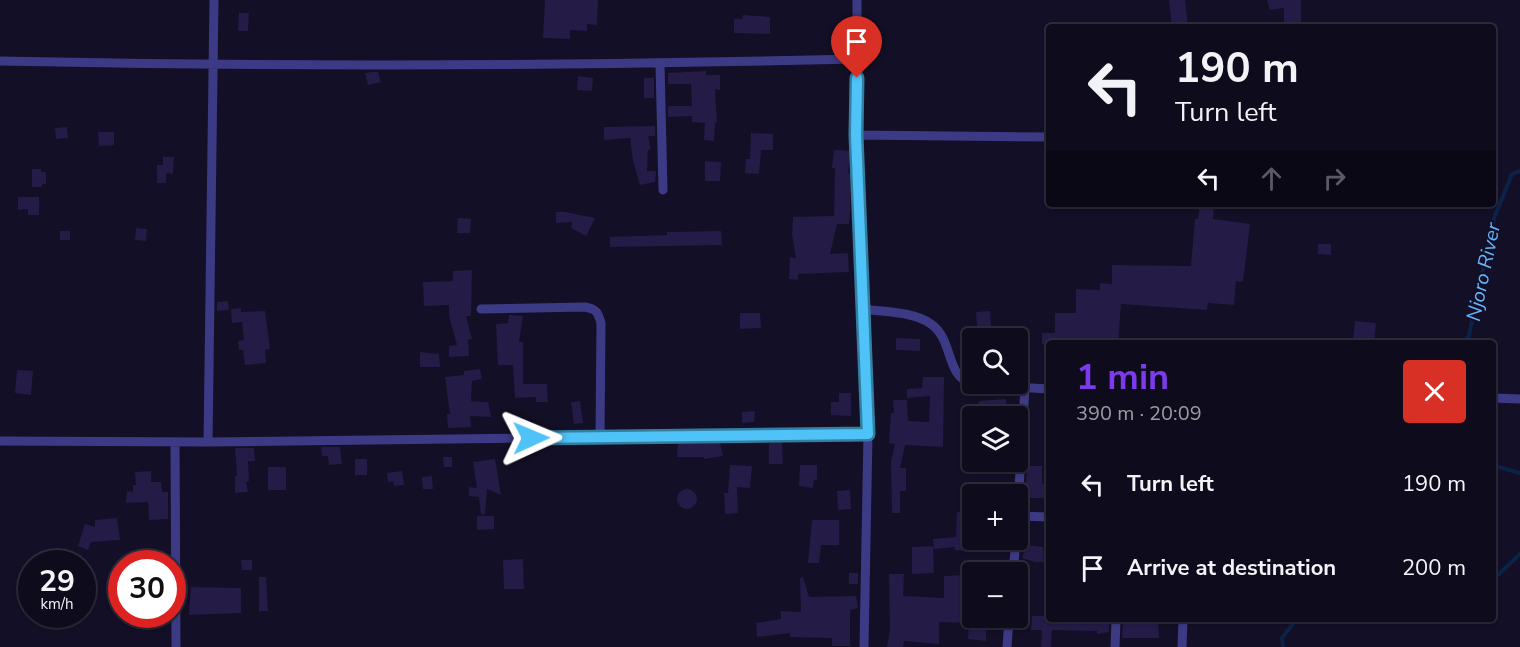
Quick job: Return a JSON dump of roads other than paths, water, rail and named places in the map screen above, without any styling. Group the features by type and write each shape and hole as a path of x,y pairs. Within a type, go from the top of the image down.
{"street":[{"path":"208,442 214,0"},
{"path":"857,0 856,135 868,434 864,647"},
{"path":"0,61 214,65 660,64 857,59"},
{"path":"660,64 663,190"},
{"path":"856,135 1046,137"},
{"path":"482,309 585,307 598,312 601,323 600,437"},
{"path":"862,309 915,316 932,324 945,340 957,376 962,380"},
{"path":"1028,387 1046,389"},
{"path":"1020,484 1025,394"},
{"path":"1496,398 1520,399"},
{"path":"0,441 208,442 868,434"},
{"path":"175,442 176,647"},
{"path":"1028,516 1046,517"},
{"path":"1115,647 1116,622"},
{"path":"1182,647 1183,622"},
{"path":"1007,647 1008,628"}],"waterway":[{"name":"Njoro River","path":"1466,340 1469,336 1494,218 1512,174 1520,171"},
{"name":"Njoro River","path":"1496,466 1520,473"},
{"name":"Njoro River","path":"1496,574 1499,574 1520,554"},
{"name":"Njoro River","path":"1283,647 1282,638 1294,622"}]}
